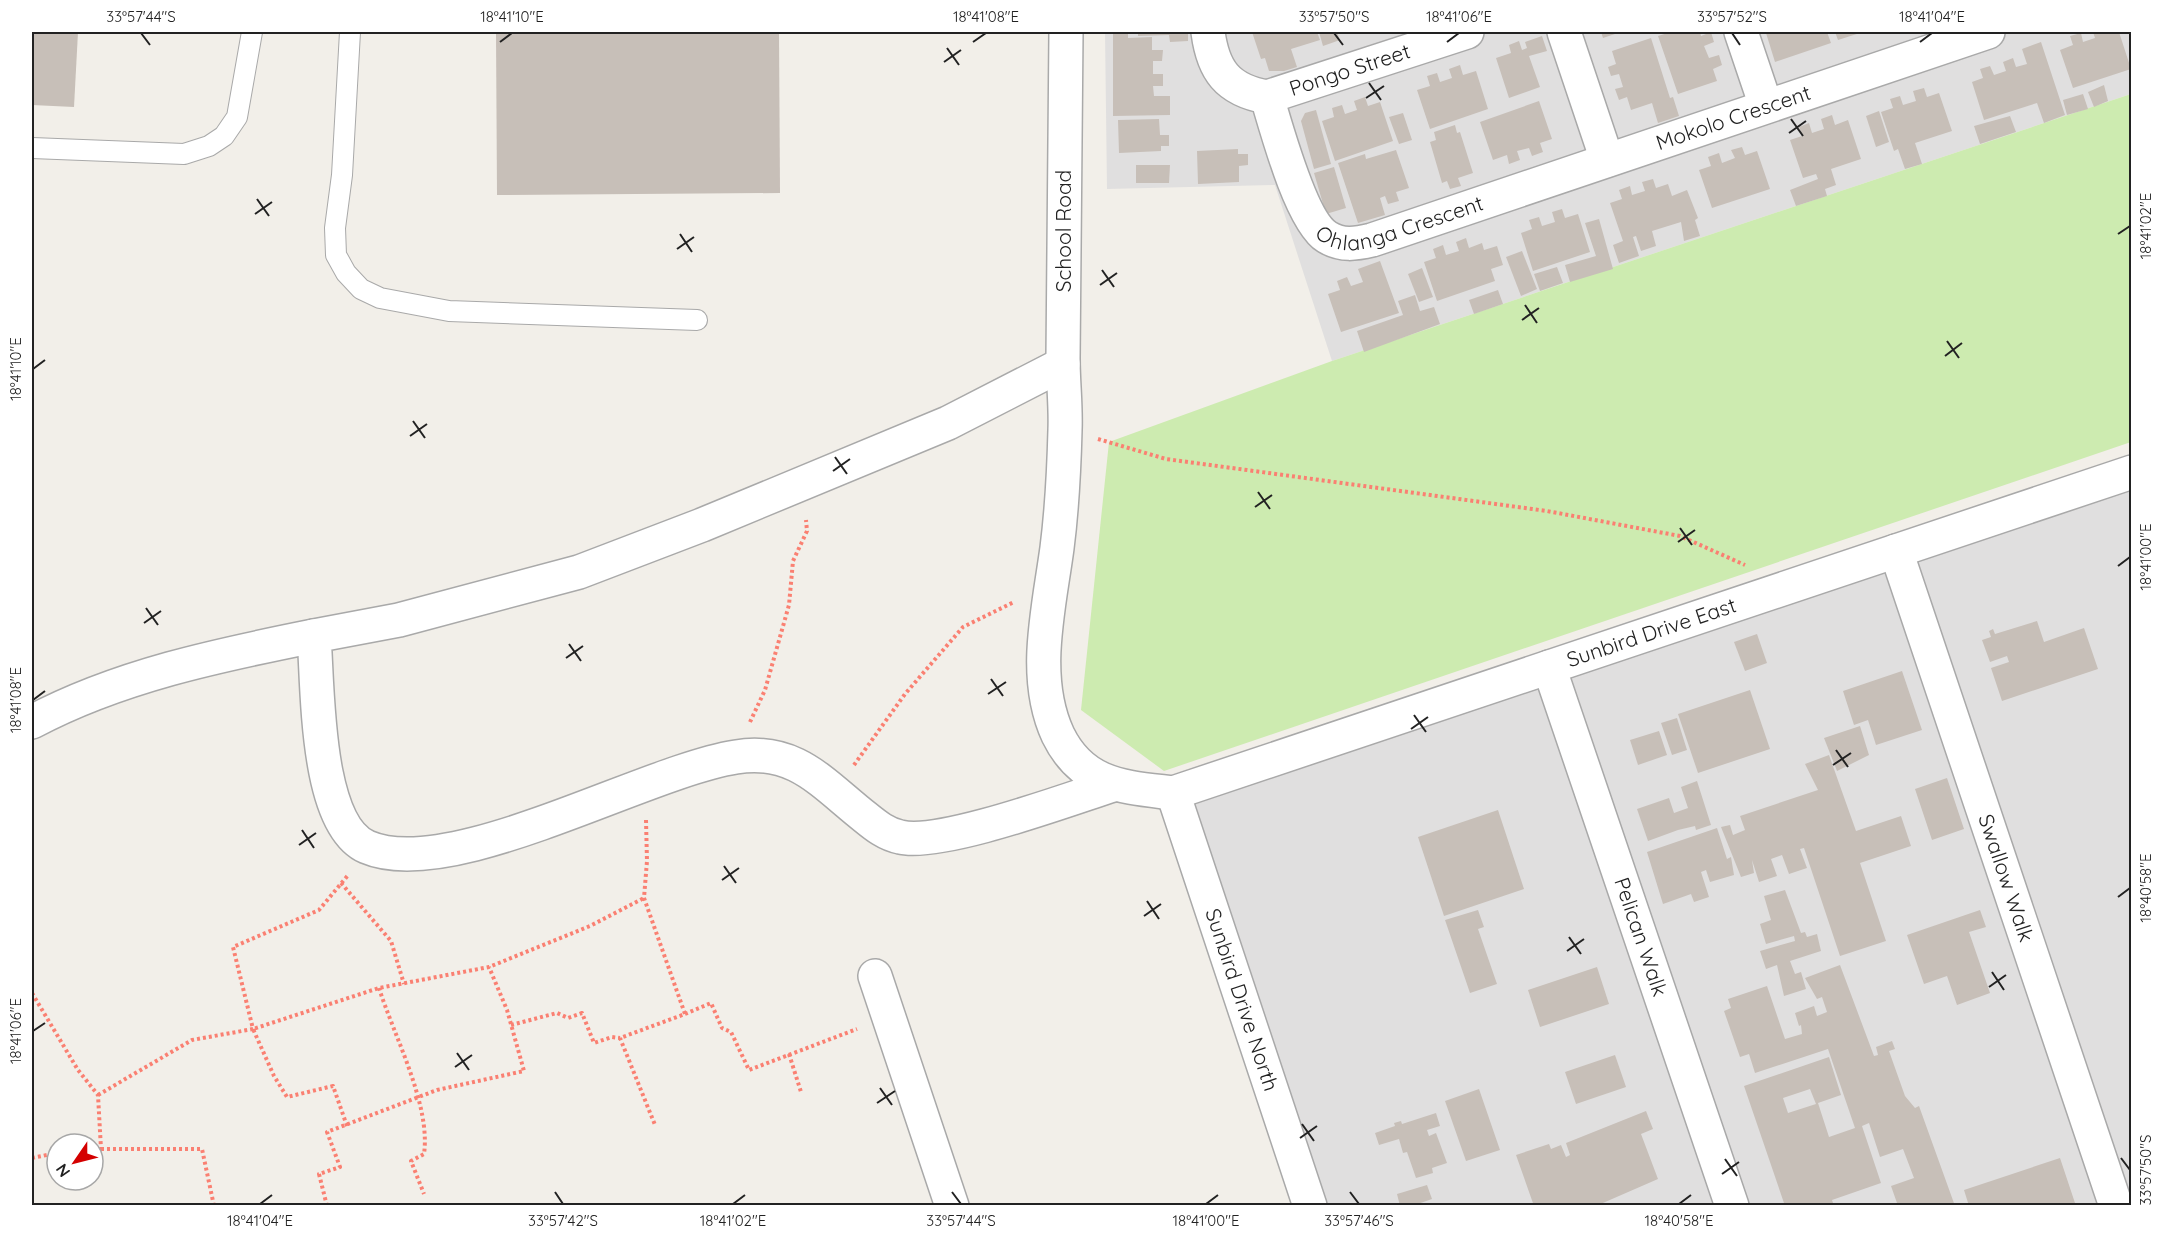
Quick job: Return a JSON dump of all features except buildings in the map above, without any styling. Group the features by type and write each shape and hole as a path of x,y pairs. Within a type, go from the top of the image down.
{"street":[{"name":"School Road","path":"1066,32 1063,364 1065,430 1057,546 1048,601 1044,680 1049,710 1059,736 1073,757 1093,775 1113,785"},
{"path":"1208,32 1210,51 1218,69 1232,85 1251,94 1267,96"},
{"name":"Pongo Street","path":"1267,96 1306,86 1467,32"},
{"path":"1564,32 1607,160"},
{"path":"1741,32 1766,106"},
{"name":"Mokolo Crescent","path":"1607,160 1766,106 1923,42 1988,32"},
{"name":"Ohlanga Crescent","path":"1267,96 1285,154 1316,225 1325,236 1351,245 1372,240 1607,160"},
{"path":"32,722 50,712 138,680 243,650 399,620 579,572 948,423 1063,364"},
{"name":"Sunbird Drive East","path":"1173,793 2132,472"},
{"name":"Swallow Walk","path":"1896,551 2116,1206"},
{"path":"314,636 330,795 341,822 365,846 406,854 478,843 711,762 738,756 761,755 787,760 811,772 883,831 902,838 937,837 1113,785 1173,793"},
{"name":"Pelican Walk","path":"1549,667 1732,1206"},
{"name":"Sunbird Drive North","path":"1173,793 1310,1206"},
{"path":"874,976 951,1206"}],"lane":[{"path":"32,148 184,154 209,146 224,136 237,117 252,32"},
{"path":"350,32 342,176 335,228 336,255 346,273 361,288 380,298 449,311 697,320"}],"path":[{"path":"1065,430 1166,459 1547,511 1680,537 1792,585"},
{"path":"738,756 745,733 765,690 789,605 793,561 807,531 799,484"},
{"path":"836,793 864,749 905,694 963,627 1012,602 1048,601"},
{"path":"645,786 647,861 644,898 685,1014"},
{"path":"346,1126 333,1086 287,1097 274,1076 253,1029 233,947 320,909 359,863 365,846"},
{"path":"341,884 390,941 404,984"},
{"path":"98,1095 192,1040 253,1029 379,988 489,967 590,926 644,898"},
{"path":"327,1206 319,1174 340,1167 327,1132 437,1090 524,1071 511,1025 489,967"},
{"path":"379,988 394,1034 408,1062 417,1097 426,1140 424,1154 411,1161 424,1194"},
{"path":"32,993 78,1070 98,1095 100,1132"},
{"path":"511,1025 556,1013 568,1018 582,1013 594,1043 612,1036 620,1038 711,1003 722,1028 731,1032 749,1070 862,1027"},
{"path":"620,1038 655,1125"},
{"path":"789,1054 801,1092"},
{"path":"105,1149 202,1149 214,1206"}],"shaded area":[{"path":"1105,32 2131,32 2131,94 1332,361 1275,185 1107,189"},
{"path":"2131,476 2131,1205 1315,1205 1178,794"}],"green space":[{"path":"2131,94 2131,442 1164,771 1081,710 1109,442 1332,361"}]}
